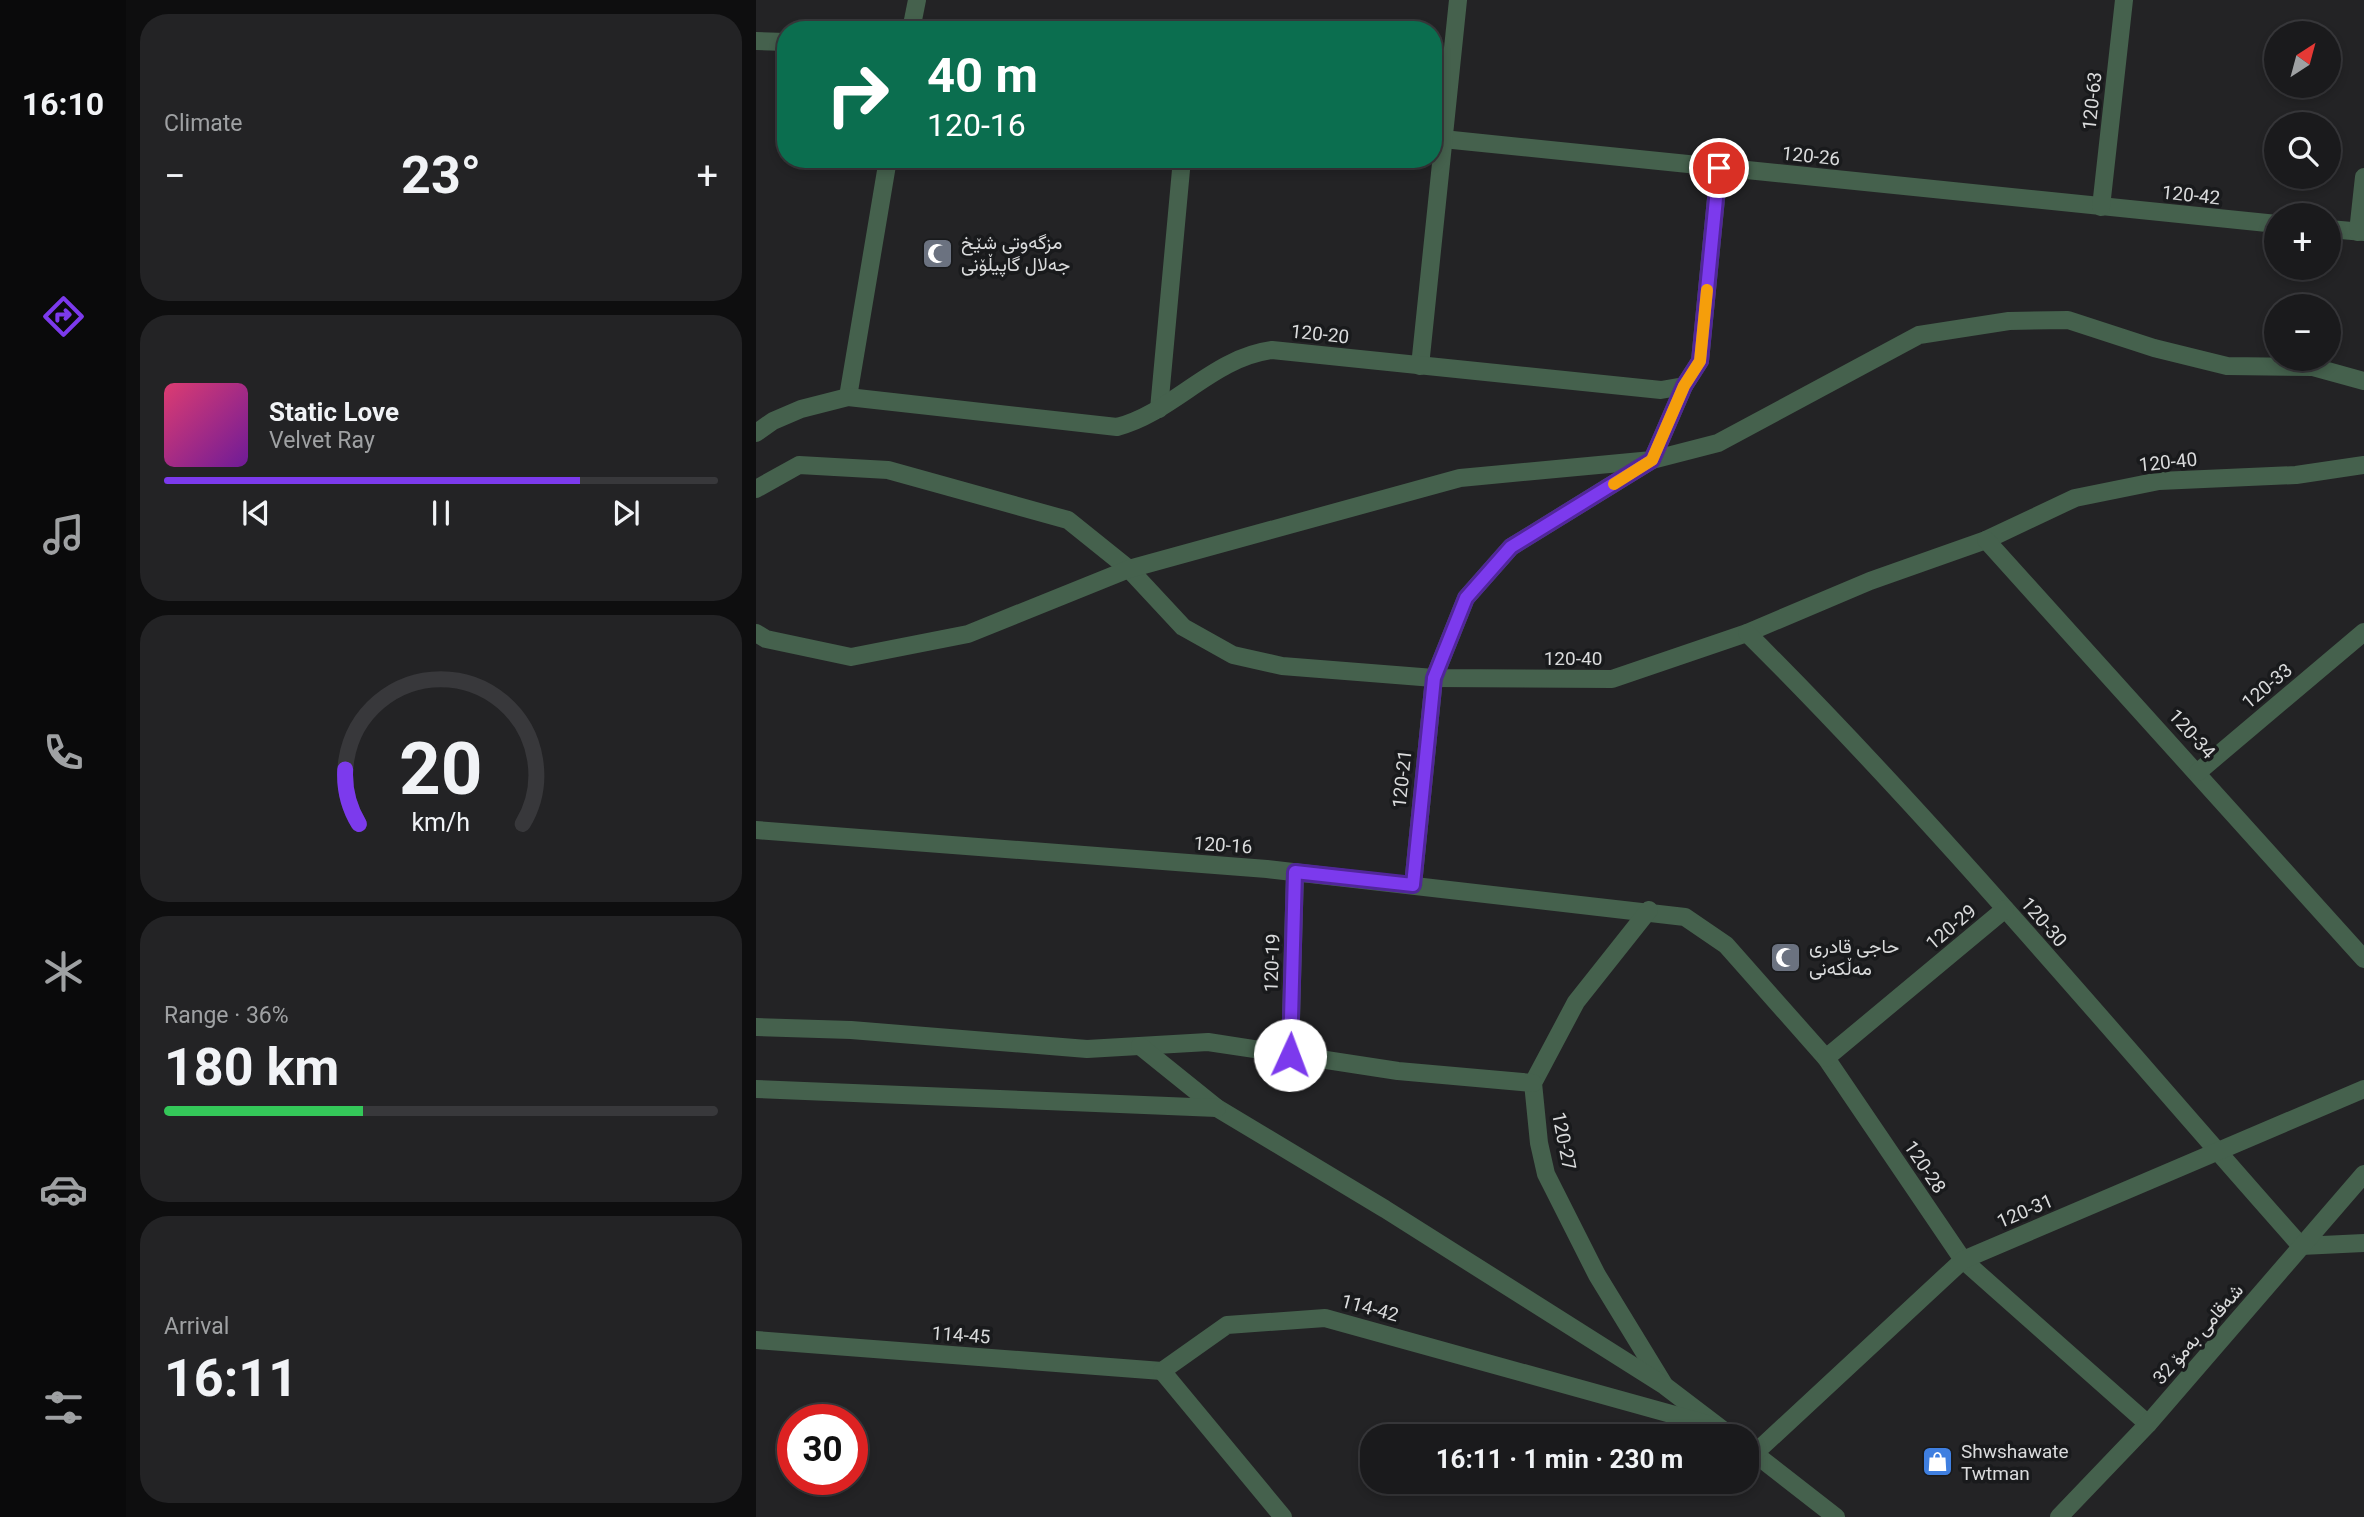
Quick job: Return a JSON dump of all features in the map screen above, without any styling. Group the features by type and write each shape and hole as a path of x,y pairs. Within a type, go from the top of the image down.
{"street":[{"path":"913,21 917,0"},
{"path":"1442,117 1458,0"},
{"name":"120-63","path":"2101,207 2124,0"},
{"path":"756,41 777,42"},
{"name":"120-26","path":"1442,139 2101,207"},
{"path":"848,397 886,168"},
{"path":"1159,409 1181,168"},
{"path":"1420,366 1437,168"},
{"path":"1652,460 1684,386 1700,361 1719,168"},
{"path":"2341,230 2361,232 2364,177"},
{"name":"120-42","path":"2101,207 2264,223"},
{"path":"756,633 766,639 851,657 968,634 1129,569 1460,478 1652,460 1718,443 1919,335 2009,321 2068,320 2154,348 2227,366 2313,367 2364,381"},
{"name":"120-20","path":"756,432 791,413 848,397 1117,427 1139,422 1230,361 1251,353 1272,351 1661,390 1684,386"},
{"name":"120-21","path":"1413,885 1434,678 1466,598 1511,547 1652,460"},
{"name":"120-40","path":"756,489 799,465 888,470 1068,520 1129,569 1183,627 1233,654 1282,666 1434,678 1612,679 1747,633 1870,581 1986,540 2075,498 2159,481 2296,475 2364,465"},
{"name":"120-34","path":"1986,540 2364,959"},
{"name":"120-33","path":"2198,772 2364,632"},
{"name":"120-30","path":"1747,633 1846,734 2005,909 2301,1246"},
{"name":"120-16","path":"756,830 1295,872 1649,910 1685,917"},
{"name":"120-19","path":"1290,1055 1295,872"},
{"name":"120-29","path":"1826,1058 2005,909"},
{"path":"756,1027 850,1030 1087,1048 1208,1042 1398,1071 1533,1083 1576,1002 1649,910"},
{"name":"120-28","path":"1685,917 1726,945 1826,1058 1963,1261 2148,1424"},
{"path":"1140,1046 1217,1108 1385,1209 1665,1386 1715,1424"},
{"name":"120-27","path":"1533,1083 1539,1143 1546,1174 1597,1275 1665,1386"},
{"path":"756,1089 1217,1108"},
{"name":"120-31","path":"1759,1443 1963,1261 2364,1090"},
{"name":"شەقامی بەمۆ 32","path":"2059,1517 2148,1424 2364,1174"},
{"path":"2301,1246 2364,1243"},
{"name":"114-42","path":"1162,1371 1227,1325 1325,1318 1697,1424"},
{"name":"114-45","path":"756,1340 1162,1371"},
{"path":"1162,1371 1283,1517"},
{"path":"1759,1456 1836,1517"}],"slow traffic":[{"path":"1614,484 1652,460 1684,386 1700,361 1707,290"}],"place":[{"name":"مزگەوتی شێخ جەلال گاپیڵۆنی","path":"938,253"},
{"name":"حاجی قادری مەڵکەنی","path":"1786,957"},
{"name":"Shwshawate Twtman","path":"1938,1462"}],"route":[{"path":"1290,1055 1295,872 1413,885 1434,678 1466,598 1511,547 1652,460 1684,386 1700,361 1719,168"}]}
